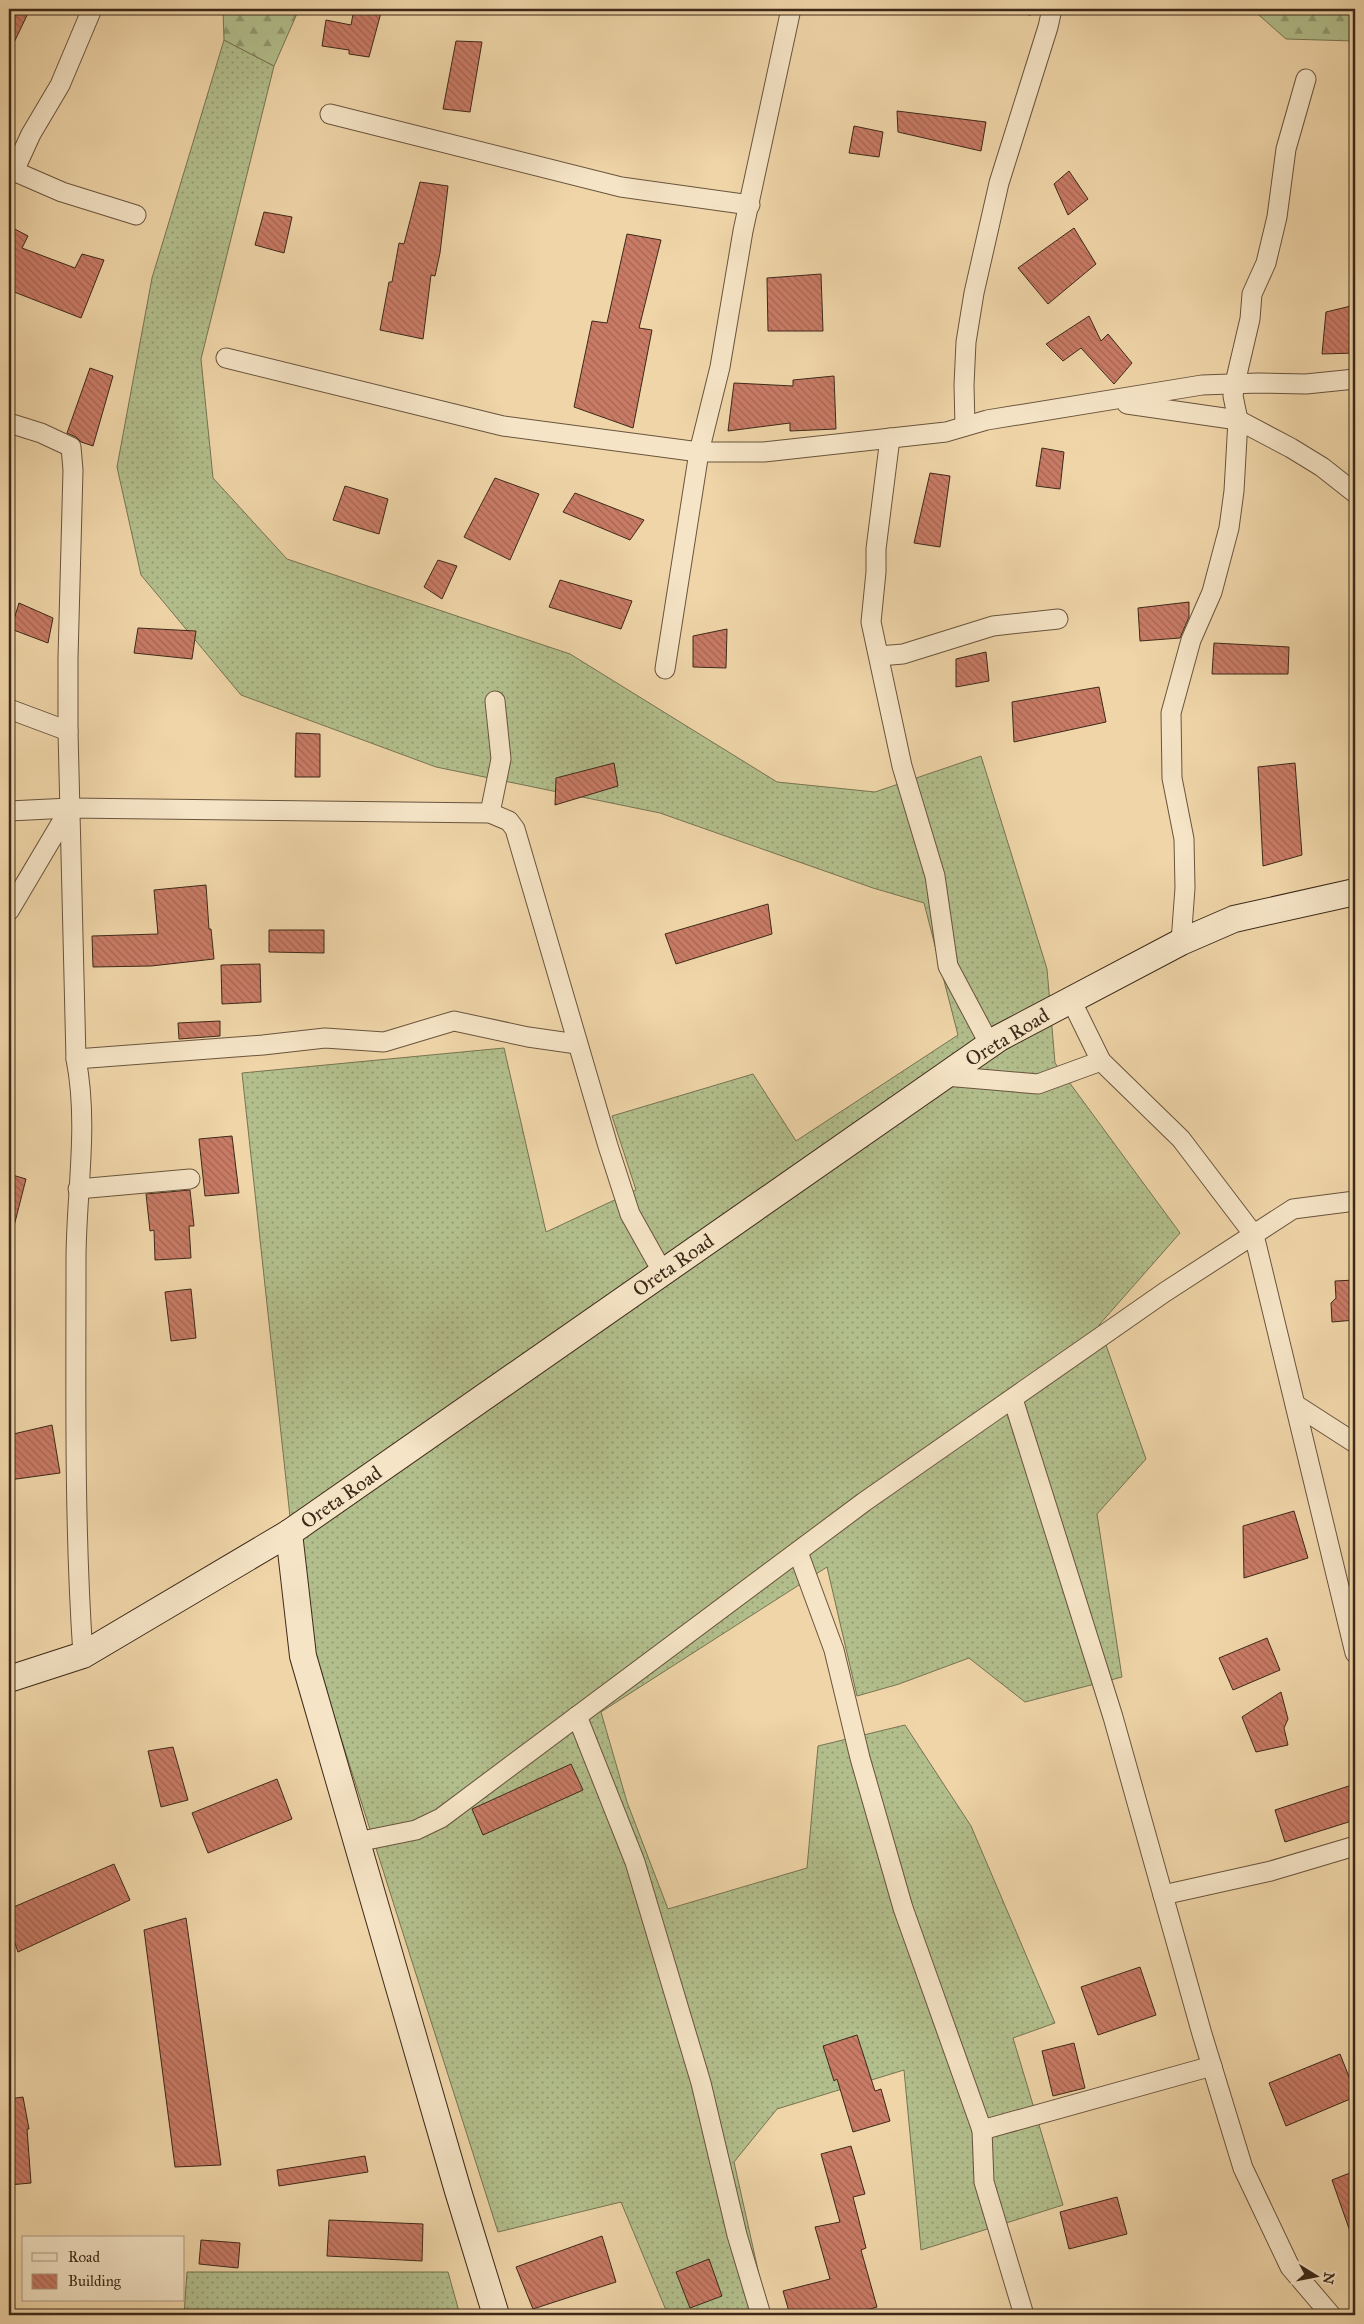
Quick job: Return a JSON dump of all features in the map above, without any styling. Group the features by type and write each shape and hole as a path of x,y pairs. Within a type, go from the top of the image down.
{"street":[{"path":"92,9 60,85 12,170 62,192 136,215"},
{"path":"665,669 699,452 720,367 733,280 791,9"},
{"path":"965,426 966,342 974,293 999,183 1050,18"},
{"path":"1181,942 1185,888 1184,839 1172,778 1171,713 1191,640 1212,592 1228,528 1234,491 1238,420 1233,396 1235,383 1250,319 1252,294 1266,263 1277,217 1286,149 1306,79"},
{"path":"330,114 621,187 750,204"},
{"path":"226,358 503,426 699,452 764,452 946,432 987,420 1109,402 1202,385 1269,382 1288,384 1355,379"},
{"path":"1109,402 1238,420 1322,467 1355,493"},
{"path":"9,422 71,447 73,470 68,731 76,1059 80,1076 81,1131 76,1261 79,1578 83,1655"},
{"path":"890,438 878,524 871,622 893,714 902,766 935,876 948,966 990,1045"},
{"path":"878,656 903,654 994,626 1058,619"},
{"path":"490,813 501,759 495,701"},
{"path":"9,709 68,731"},
{"path":"9,911 70,808"},
{"path":"9,811 70,808 490,813 509,821 515,829 577,1044 630,1214 663,1273"},
{"name":"Oreta Road","path":"9,1679 83,1655 140,1619 289,1533 990,1045 1181,942 1234,919 1355,892"},
{"path":"1071,1000 1101,1061 1181,1139 1254,1235 1355,1652"},
{"path":"76,1059 263,1045 325,1038 384,1042 454,1021 577,1044"},
{"path":"946,1076 1038,1084 1101,1061"},
{"path":"78,1190 190,1179"},
{"path":"357,1842 416,1830 442,1818 864,1502 1165,1292 1293,1209 1355,1201"},
{"path":"1013,1399 1107,1699 1243,2168 1290,2267 1331,2315"},
{"path":"1296,1406 1355,1443"},
{"path":"289,1533 303,1656 496,2315"},
{"path":"798,1552 834,1650 860,1758 903,1908 982,2130 984,2182 1024,2315"},
{"path":"576,1716 634,1862 701,2083 737,2235 761,2315"},
{"path":"1163,1895 1271,1871 1355,1846"},
{"path":"982,2130 1212,2066"}],"path":[{"path":"982,9 1050,18"}],"green space":[{"path":"223,9 299,9 274,66 224,40"},
{"path":"1252,9 1355,9 1355,41 1286,39"},
{"path":"224,40 274,66 201,359 213,478 287,559 570,654 777,782 875,792 981,756 1047,969 1055,1063 1180,1233 1099,1325 1146,1459 1097,1514 1122,1677 1025,1702 969,1658 899,1684 857,1696 827,1567 601,1712 627,1802 668,1909 807,1868 818,1746 905,1725 971,1826 1055,2023 1013,2038 1063,2205 921,2250 904,2070 777,2109 734,2162 768,2315 668,2315 621,2202 498,2232 300,1609 242,1073 504,1048 546,1232 636,1190 612,1116 753,1074 796,1141 958,1035 924,903 873,888 660,813 436,767 241,695 141,575 117,467 152,278"},
{"path":"187,2272 448,2272 460,2315 184,2315"}],"building":[{"path":"9,9 30,9 9,53"},
{"path":"354,9 382,9 369,57 349,54 349,50 322,46 326,20 351,25"},
{"path":"456,41 482,42 470,112 443,109"},
{"path":"897,111 986,122 981,151 898,132"},
{"path":"854,126 883,132 879,157 849,153"},
{"path":"1069,171 1088,199 1068,215 1054,184"},
{"path":"420,182 448,186 440,253 435,276 431,275 423,339 380,330 399,243 404,244"},
{"path":"264,212 292,217 284,253 255,245"},
{"path":"9,226 28,236 22,248 75,268 82,254 104,260 81,318 9,290"},
{"path":"1074,228 1096,264 1048,304 1018,268"},
{"path":"627,234 661,240 639,328 652,330 633,428 574,407 592,321 607,323"},
{"path":"821,274 823,331 768,331 767,278"},
{"path":"1355,305 1355,353 1322,354 1326,312"},
{"path":"1089,316 1101,341 1108,334 1132,363 1114,384 1081,348 1063,361 1046,344"},
{"path":"90,368 113,376 93,446 81,442 76,437 67,433"},
{"path":"834,376 836,429 790,431 790,423 728,431 734,383 793,386 793,380"},
{"path":"1042,448 1064,452 1060,489 1036,486"},
{"path":"930,473 950,476 940,547 914,543"},
{"path":"495,478 539,494 510,560 464,537"},
{"path":"345,486 388,499 379,534 333,520"},
{"path":"575,493 644,520 630,540 563,512"},
{"path":"438,560 457,566 442,599 424,587"},
{"path":"560,580 632,601 621,629 549,607"},
{"path":"1189,602 1189,617 1180,638 1140,641 1138,608"},
{"path":"19,603 53,618 48,643 11,629"},
{"path":"138,628 196,631 192,659 134,653"},
{"path":"727,629 726,668 693,667 693,636"},
{"path":"1214,643 1289,647 1288,674 1212,674"},
{"path":"986,652 989,681 956,687 956,659"},
{"path":"1099,687 1106,722 1014,742 1012,702"},
{"path":"296,733 320,734 320,777 295,777"},
{"path":"614,763 618,786 555,805 556,778"},
{"path":"1295,763 1302,855 1263,866 1258,767"},
{"path":"206,885 209,929 211,929 214,959 151,966 93,967 92,936 158,934 154,890"},
{"path":"768,904 772,934 676,964 665,934"},
{"path":"269,930 324,930 324,953 269,952"},
{"path":"260,964 261,1002 222,1004 221,965"},
{"path":"220,1021 220,1036 179,1039 178,1023"},
{"path":"232,1136 239,1193 205,1196 199,1139"},
{"path":"9,1174 26,1179 14,1226 9,1225"},
{"path":"190,1190 194,1226 189,1226 191,1258 155,1260 154,1230 150,1231 146,1194"},
{"path":"1355,1280 1355,1320 1332,1322 1331,1303 1336,1298 1335,1281"},
{"path":"191,1289 196,1338 171,1341 165,1292"},
{"path":"52,1425 60,1473 9,1480 9,1435"},
{"path":"1294,1511 1308,1558 1244,1578 1243,1526"},
{"path":"1267,1638 1280,1670 1233,1690 1219,1658"},
{"path":"1281,1692 1288,1719 1284,1728 1288,1745 1256,1752 1242,1717"},
{"path":"173,1747 188,1800 161,1807 148,1751"},
{"path":"571,1764 583,1790 483,1835 472,1809"},
{"path":"277,1779 292,1819 208,1853 192,1813"},
{"path":"1355,1784 1355,1820 1285,1842 1275,1810"},
{"path":"114,1864 130,1900 18,1952 9,1926 9,1909"},
{"path":"186,1918 221,2165 175,2167 144,1930"},
{"path":"1140,1967 1156,2015 1098,2035 1081,1987"},
{"path":"857,2035 875,2091 881,2089 890,2121 853,2132 837,2079 834,2081 823,2046"},
{"path":"1074,2043 1085,2088 1053,2096 1042,2051"},
{"path":"1340,2054 1355,2092 1355,2097 1286,2126 1269,2083"},
{"path":"23,2097 29,2129 27,2129 31,2183 9,2185 9,2099"},
{"path":"851,2146 865,2194 853,2197 866,2248 861,2250 877,2307 849,2315 790,2315 783,2291 830,2279 815,2227 840,2222 821,2154"},
{"path":"365,2156 368,2172 279,2186 277,2170"},
{"path":"1355,2171 1355,2239 1353,2240 1332,2180"},
{"path":"1117,2197 1127,2234 1069,2249 1060,2212"},
{"path":"329,2220 423,2224 422,2261 327,2256"},
{"path":"602,2236 616,2282 533,2309 516,2267"},
{"path":"201,2240 240,2243 238,2268 199,2264"},
{"path":"709,2259 722,2296 690,2308 676,2272"}]}
